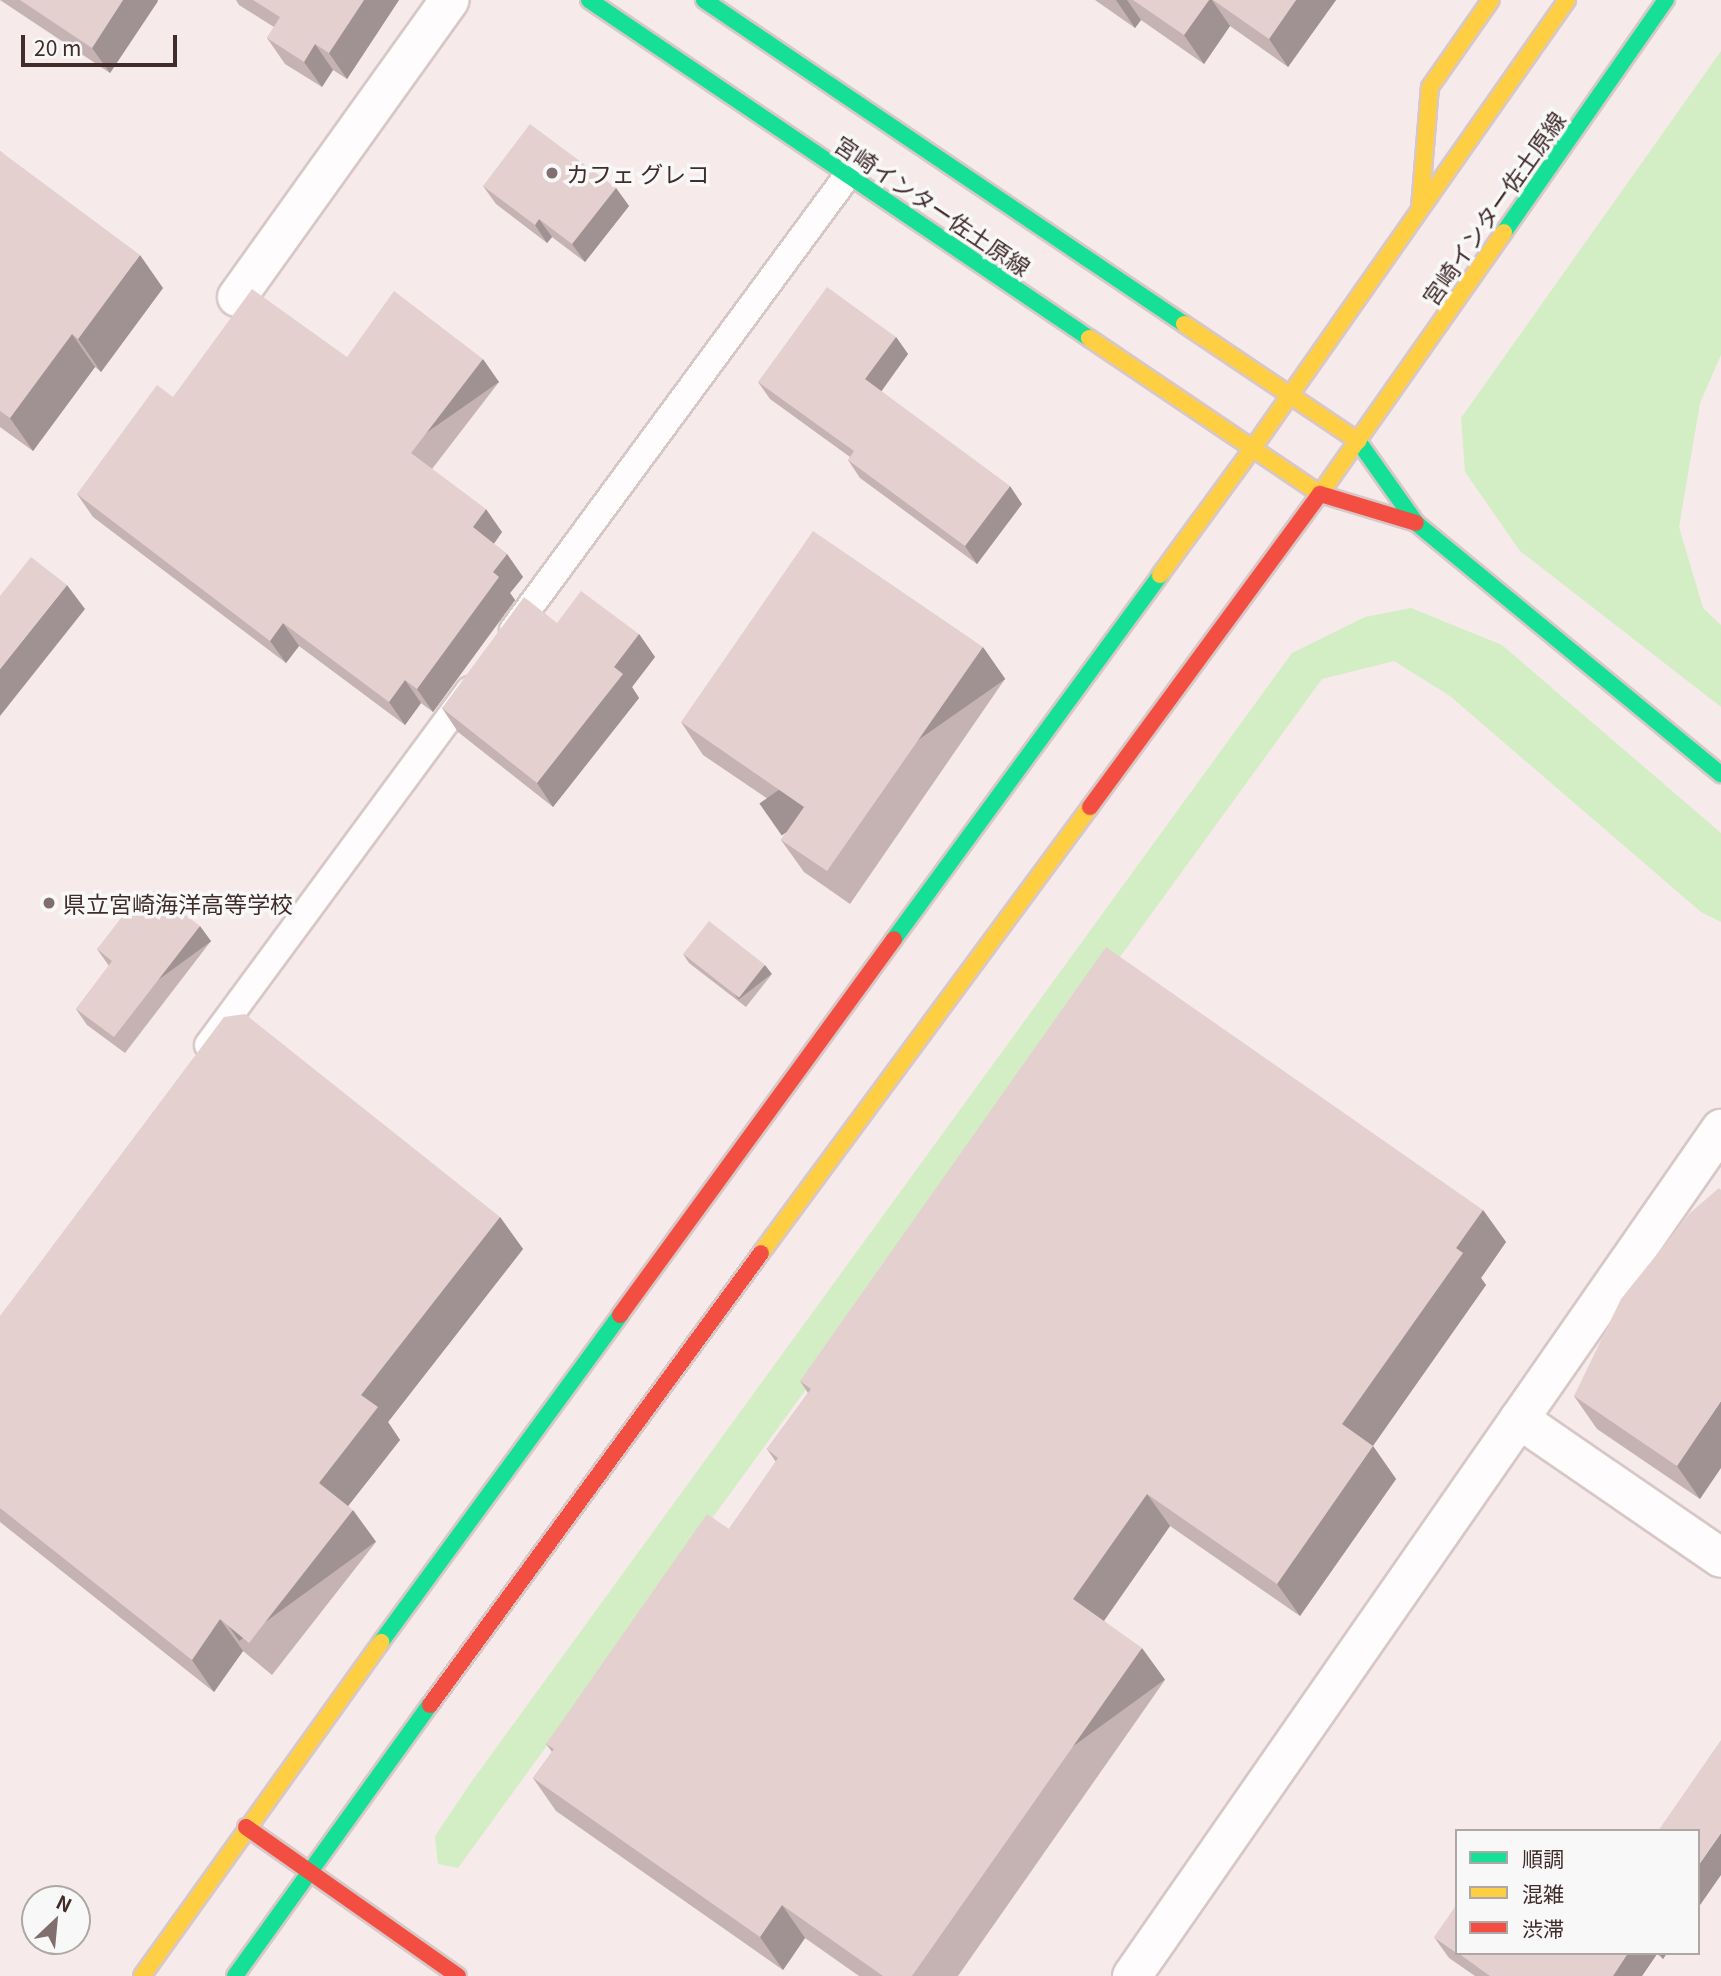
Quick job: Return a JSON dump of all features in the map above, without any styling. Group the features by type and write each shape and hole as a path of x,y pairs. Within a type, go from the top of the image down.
{"street":[{"path":"237,297 450,0"},
{"name":"宮崎インター佐土原線","path":"589,0 1320,494 1666,0"},
{"name":"宮崎インター佐土原線","path":"704,0 1358,441"},
{"path":"1420,210 1430,87 1491,0"},
{"path":"142,1976 246,1827 1253,447 1567,0"},
{"path":"1358,441 1416,523 1721,774"},
{"path":"235,1976 308,1870 1320,494 1416,523"},
{"path":"1132,1976 1721,1129"},
{"path":"1519,1419 1721,1558"},
{"path":"246,1827 458,1976"}],"lane":[{"path":"190,1069 848,175"}],"green space":[{"path":"1721,51 1721,355 1700,403 1679,527 1703,608 1721,625 1721,707 1520,551 1465,472 1461,418"},
{"path":"1411,608 1502,645 1721,833 1721,922 1701,912 1450,696 1394,661 1322,679 458,1868 438,1864 435,1836 472,1781 1292,653 1365,617"}],"building":[{"path":"20,0 123,0 92,48"},
{"path":"253,0 364,0 329,53 315,44 304,62 267,38 280,17"},
{"path":"1133,0 1209,0 1184,35"},
{"path":"1213,0 1296,0 1269,39"},
{"name":"カフェ グレコ","path":"530,124 616,188 572,244 539,219 535,225 483,186"},
{"path":"0,151 140,255 78,339 72,334 10,418 0,411"},
{"path":"827,287 896,337 865,379 1010,486 965,546 848,460 854,451 758,382"},
{"path":"252,289 347,357 394,291 483,359 411,453 486,509 473,527 507,554 493,572 499,577 417,689 405,680 389,702 283,623 270,641 77,494 157,385 173,397"},
{"path":"813,531 983,647 827,871 781,840 804,807 681,722"},
{"path":"31,557 67,585 0,669 0,596"},
{"path":"581,591 639,634 614,667 623,674 537,783 442,708 524,597 557,623"},
{"path":"154,891 200,926 114,1037 76,1009 112,961 97,949 128,909 135,914"},
{"path":"709,921 765,965 739,998 683,954"},
{"path":"1106,947 1483,1210 1456,1248 1463,1253 1342,1424 1373,1446 1277,1584 1147,1494 1073,1599 1142,1648 912,1976 883,1976 782,1905 760,1937 533,1778 554,1749 546,1744 707,1514 729,1529 778,1458 767,1449 811,1389 800,1381"},
{"path":"245,1014 500,1217 361,1395 378,1407 319,1483 353,1510 249,1643 220,1619 192,1660 0,1508 0,1316 224,1017"},
{"path":"1719,1188 1721,1401 1677,1466 1574,1396 1621,1299 1690,1213"},
{"path":"1721,1740 1721,1833 1700,1863 1700,1829 1659,1829"},
{"path":"1455,1907 1455,1952 1434,1937"},
{"path":"1461,1955 1627,1955 1613,1976 1490,1976"}],"traffic: fast":[{"path":"589,0 1089,338"},
{"path":"704,0 1184,324"},
{"path":"1504,232 1666,0"},
{"path":"1358,441 1416,523 1721,774"},
{"path":"894,939 1160,575"},
{"path":"381,1642 620,1315"},
{"path":"235,1976 430,1705"}],"traffic: slow":[{"path":"1420,208 1430,87 1491,0"},
{"path":"1253,448 1567,0"},
{"path":"1089,338 1320,494 1504,232"},
{"path":"1184,324 1358,441"},
{"path":"1160,575 1253,448"},
{"path":"761,1253 1090,807"},
{"path":"142,1976 381,1642"}],"traffic: jam":[{"path":"1090,807 1320,494 1416,523"},
{"path":"620,1315 894,939"},
{"path":"430,1705 761,1253"},
{"path":"246,1827 458,1976"}],"place":[{"name":"カフェ グレコ","path":"552,173"},
{"name":"県立宮崎海洋高等学校","path":"49,903"}]}
